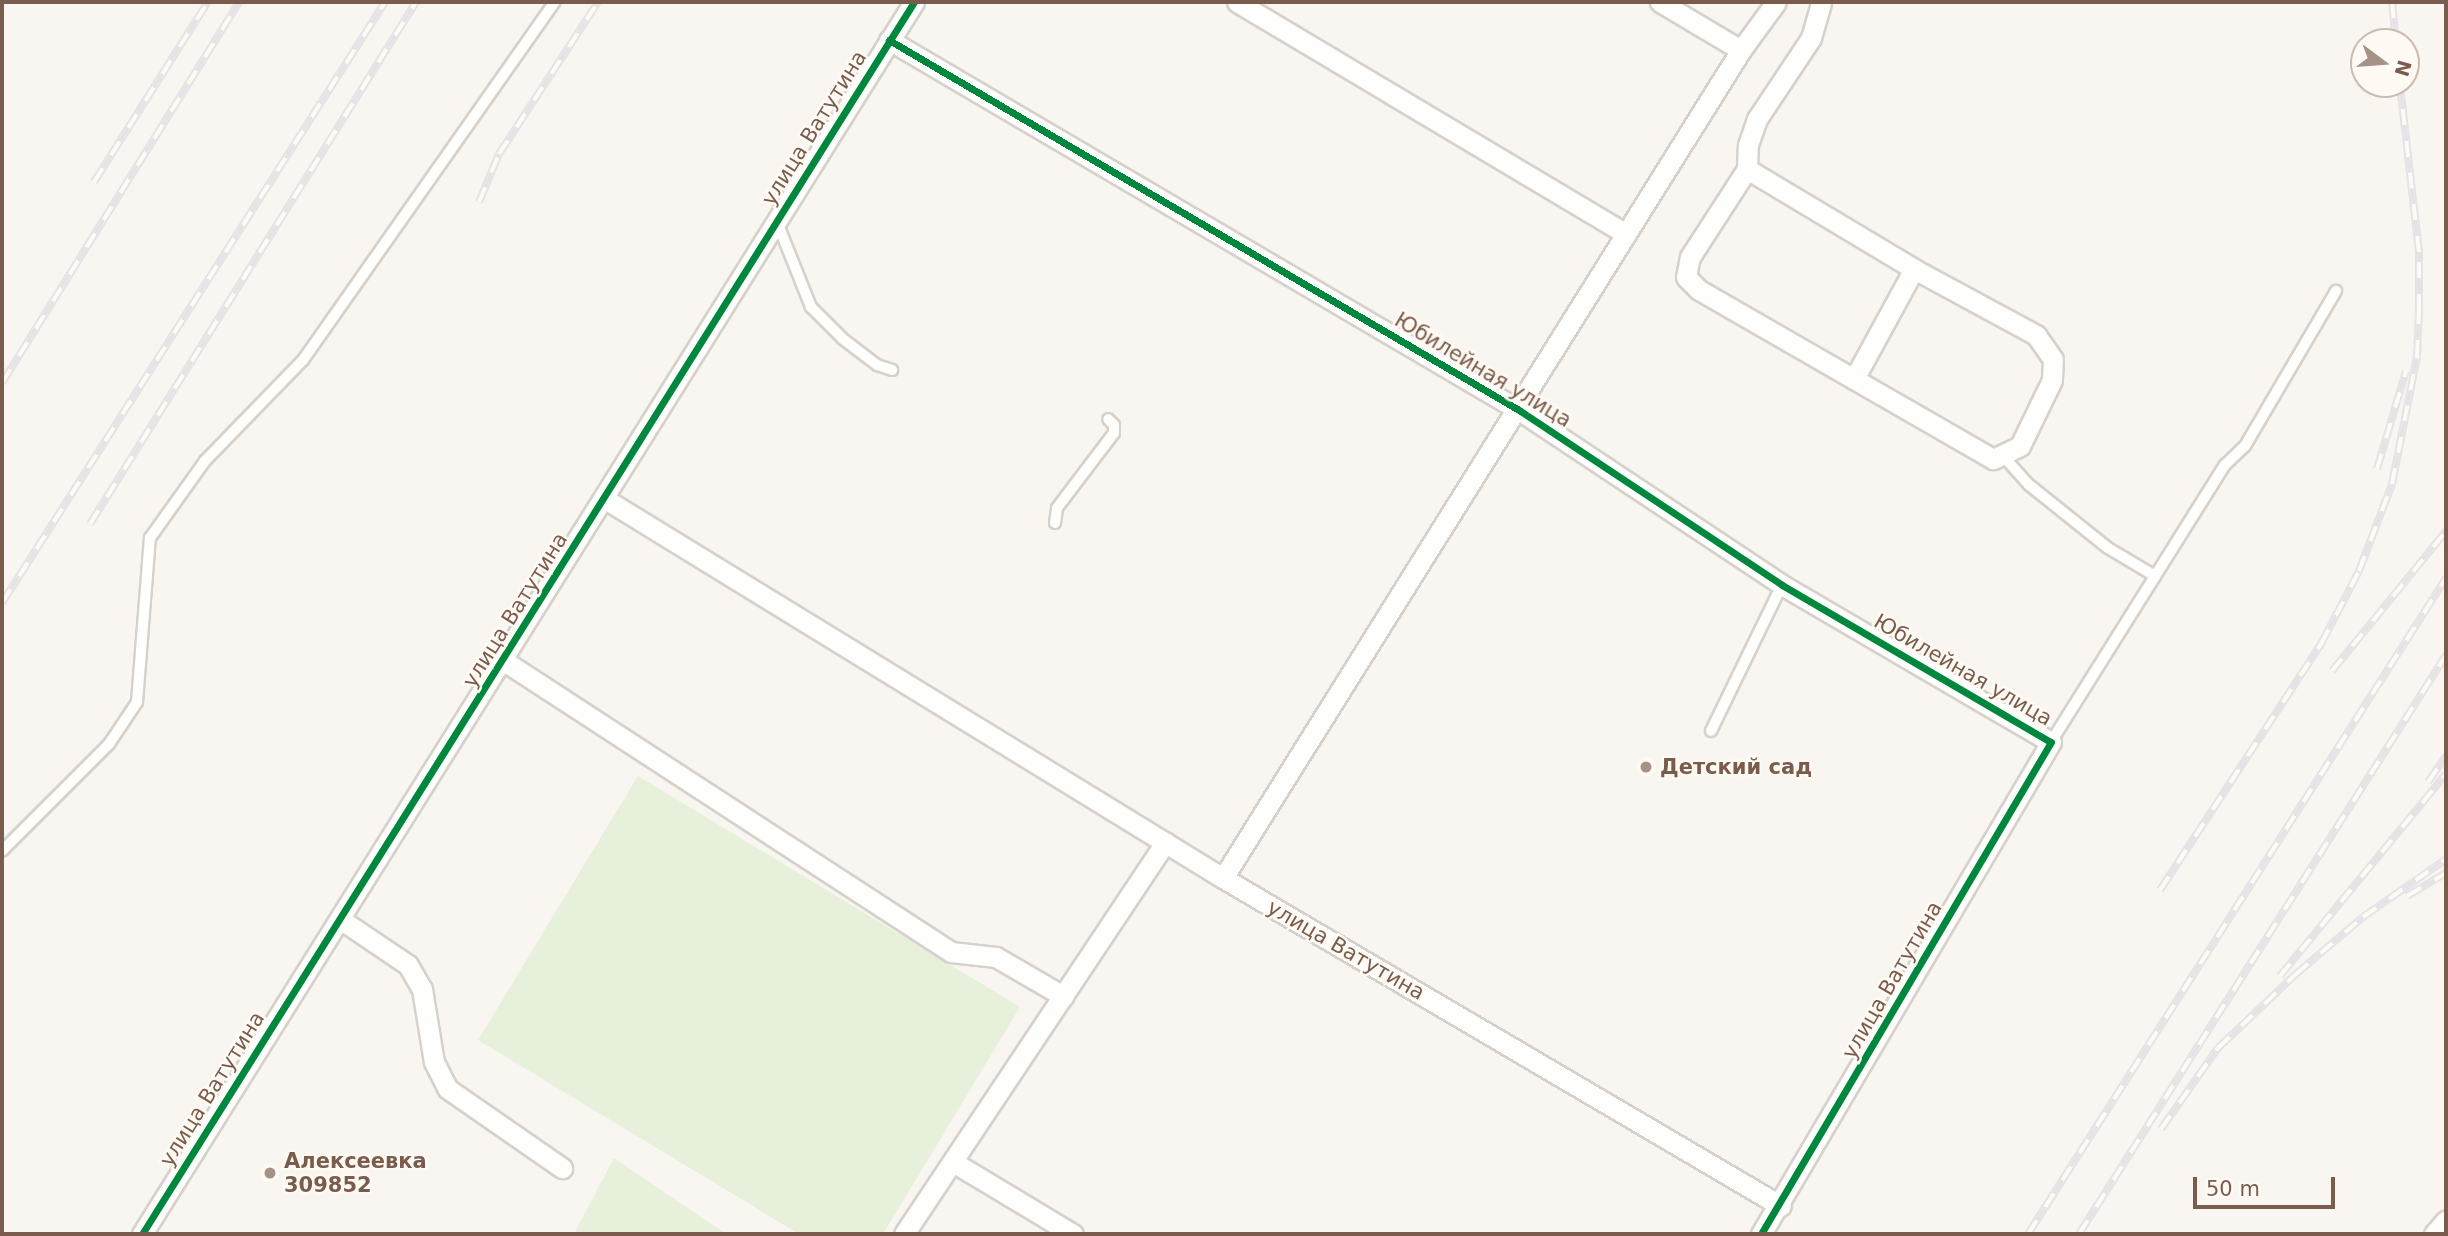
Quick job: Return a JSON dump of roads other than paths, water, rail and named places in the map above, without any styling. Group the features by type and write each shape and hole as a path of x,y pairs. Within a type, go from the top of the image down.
{"street":[{"name":"улица Ватутина","path":"142,1234 505,661 914,2"},
{"path":"1237,2 1626,234"},
{"path":"1660,2 1741,50"},
{"name":"Юбилейная улица","path":"1223,878 1519,410 1741,50 1776,2"},
{"path":"1748,169 1914,269 2036,335 2053,359 2052,380 2020,446 1993,459 1699,290 1686,277 1690,257 1748,169 1748,145 1757,119 1811,38 1821,2"},
{"name":"Юбилейная улица","path":"889,40 1519,410 1782,585 2051,741"},
{"path":"1854,379 1914,269"},
{"name":"улица Ватутина","path":"605,499 1223,878 1781,1206"},
{"name":"улица Ватутина","path":"505,661 951,952 996,957 1063,996"},
{"name":"улица Ватутина","path":"1761,1234 1781,1206 2051,741"},
{"path":"904,1234 1165,842"},
{"path":"340,919 408,965 422,989 434,1062 448,1089 562,1168"},
{"path":"953,1162 1073,1234"},
{"path":"2434,1234 2446,1220"}],"lane":[{"path":"2,851 109,744 137,702 150,538 205,461 303,360 555,2"},
{"path":"777,222 811,307 843,339 892,370"},
{"path":"2051,741 2225,465 2245,446 2336,291"},
{"path":"1055,523 1057,508 1114,433 1115,425 1108,419"},
{"path":"2004,456 2038,492 2108,548 2155,576"},
{"path":"1711,731 1782,585"}],"railway":[{"path":"94,182 208,2"},
{"path":"2,383 239,2"},
{"path":"2,603 385,2"},
{"path":"90,524 416,2"},
{"path":"479,202 499,154 598,2"},
{"path":"2392,2 2395,28"},
{"path":"2160,890 2321,644 2359,571 2392,484 2417,356 2419,310 2419,252 2402,98"},
{"path":"2377,469 2406,371"},
{"path":"2332,671 2446,531"},
{"path":"2028,1234 2446,578"},
{"path":"2079,1234 2446,655"},
{"path":"2428,782 2446,756"},
{"path":"2280,976 2446,774"},
{"path":"2161,1129 2218,1048 2296,974 2363,917 2446,859"},
{"path":"2407,896 2446,873"}],"place":[{"name":"Детский сад","path":"1646,767"},
{"name":"Алексеевка 309852","path":"270,1173"}]}
